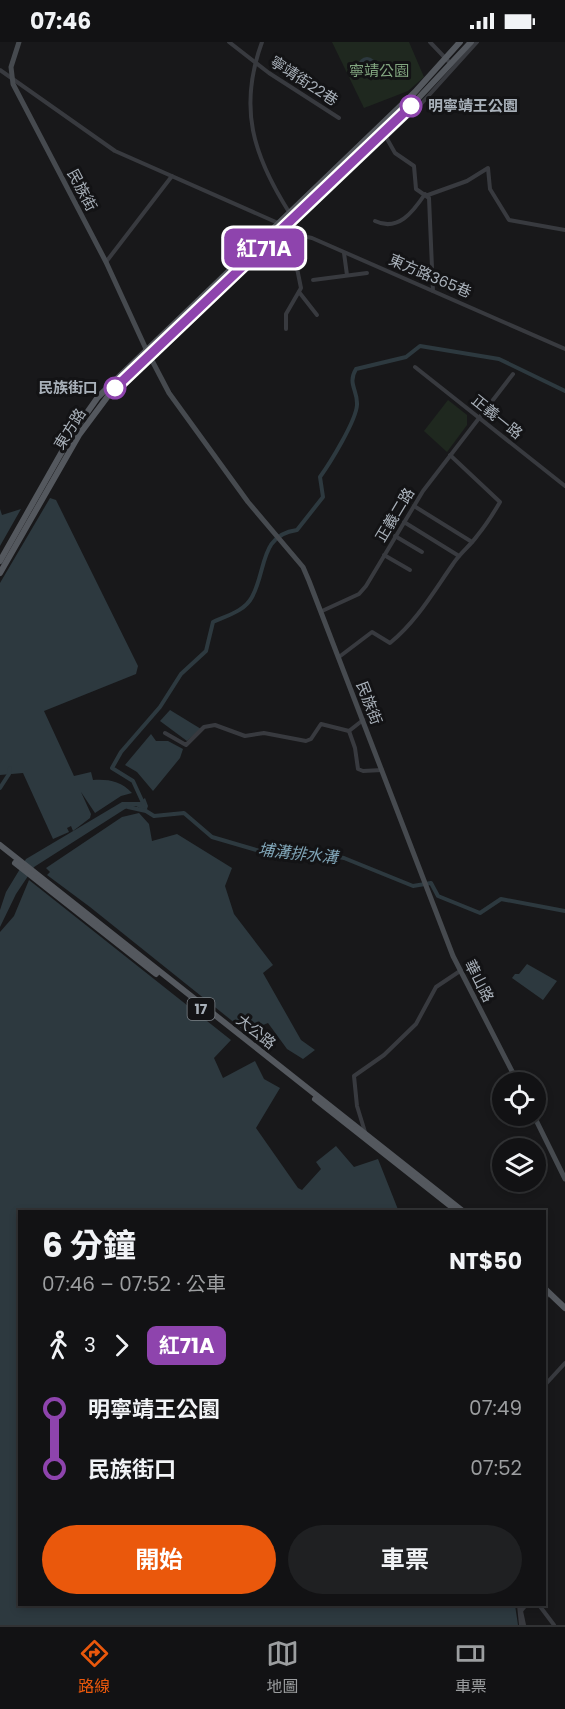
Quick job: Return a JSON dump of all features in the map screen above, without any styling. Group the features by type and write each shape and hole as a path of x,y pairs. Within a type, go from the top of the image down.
{"main road":[{"name":"東方路","path":"0,561 72,434 98,397 386,119 460,42"},
{"name":"東方路","path":"0,573 92,416 111,392 286,229 392,125 471,42"},
{"name":"17","path":"0,845 20,865"},
{"name":"17","path":"0,850 20,865"},
{"name":"大公路","path":"20,865 456,1210"},
{"name":"大公路","path":"245,1041 461,1210"},
{"path":"546,1290 565,1308"},
{"path":"546,1297 565,1314"}],"street":[{"path":"11,75 19,42"},
{"name":"寧靖街22巷","path":"229,42 255,63 339,118"},
{"path":"262,42 255,63 249,106 251,125 262,164 289,212"},
{"path":"430,42 452,64"},
{"path":"286,329 286,314 299,292 301,283 286,229 445,79 477,42"},
{"name":"東方路365巷","path":"0,69 92,137 115,151 278,223 286,229 565,349"},
{"name":"民族街","path":"11,75 32,123 106,262 169,393 269,530 303,567 322,610 422,879"},
{"path":"386,119 392,125"},
{"path":"386,136 394,153 416,168 416,189 426,195 432,230 433,291"},
{"path":"375,220 390,225 399,222 426,195 466,181 488,168 490,189 509,220 565,230"},
{"path":"106,262 172,176"},
{"path":"344,252 347,276"},
{"path":"313,280 367,273"},
{"path":"299,292 317,315"},
{"name":"正義一路","path":"414,367 565,486"},
{"name":"正義二路","path":"322,610 359,594 414,506 450,455 513,374"},
{"path":"339,657 372,632 390,643 395,639 418,615 500,501 450,455"},
{"path":"414,506 472,542"},
{"path":"404,522 459,556"},
{"path":"395,536 422,552"},
{"path":"384,555 410,570"},
{"path":"350,731 363,720"},
{"path":"165,733 186,745 204,727 214,724 245,736 264,734 300,741 311,739 321,724 350,731"},
{"path":"350,731 358,769 382,770"},
{"name":"華山路","path":"422,879 460,971 512,1072"},
{"path":"366,1134 357,1106 354,1076 384,1055 416,1024 436,987 460,971"},
{"path":"539,1126 565,1179"},
{"path":"546,1384 565,1363"},
{"path":"519,1606 523,1625"},
{"path":"523,1625 521,1611 525,1606"},
{"path":"540,1606 554,1625"}],"green space":[{"name":"寧靖公園","path":"332,42 409,42 424,77 408,91 364,108"},
{"path":"448,400 467,415 467,425 447,452 424,431"}],"shaded area":[{"path":"367,57 373,60 376,66 373,72 367,75 361,72 358,66 361,60"},
{"path":"50,498 56,500 138,666 136,674 44,711 74,776 91,772 93,780 114,782 132,793 121,796 95,813 81,792 91,814 90,818 73,831 71,826 67,828 69,832 53,839 23,773 0,775 0,583"},
{"path":"0,509 2,515 21,509 0,546"},
{"path":"170,710 201,729 187,741 160,721"},
{"path":"151,734 156,741 168,741 183,749 180,758 153,791 137,772 125,765"},
{"path":"145,798 148,806 146,812 136,806 125,809 34,867 16,894 0,927 0,910 6,892 26,859 122,802 140,802"},
{"path":"139,813 149,824 152,841 177,834 232,868 225,886 234,914 273,965 263,973 301,1040 315,1050 303,1059 287,1049 268,1023 246,1032 47,875 50,872 46,868 122,817"},
{"path":"29,880 231,1040 214,1058 223,1078 255,1061 264,1079 280,1088 256,1128 298,1188 302,1190 321,1169 316,1162 336,1146 354,1167 378,1159 398,1210 18,1210 18,1606 515,1606 518,1625 0,1625 0,932 14,916"},
{"path":"527,964 557,981 543,1000 512,978 515,974 519,974"}],"waterway":[{"path":"144,805 133,781 112,768 121,752 160,707 181,674 206,651 213,622 235,612 249,602 257,587 270,546 285,533 297,530 323,497 320,477 342,442 356,412 357,400 352,379 356,369 406,357 420,346 499,359 565,391"},
{"path":"0,788 10,768"},
{"name":"埔溝排水溝","path":"128,807 146,811 154,816 184,813 212,837 267,853 303,851 344,858 413,886 431,883 438,896 480,913 501,899 565,911"}],"bus line":[{"name":"紅71A","path":"115,388 411,106"}],"place":[{"name":"明寧靖王公園","path":"411,106"},
{"name":"民族街口","path":"115,388"}]}
